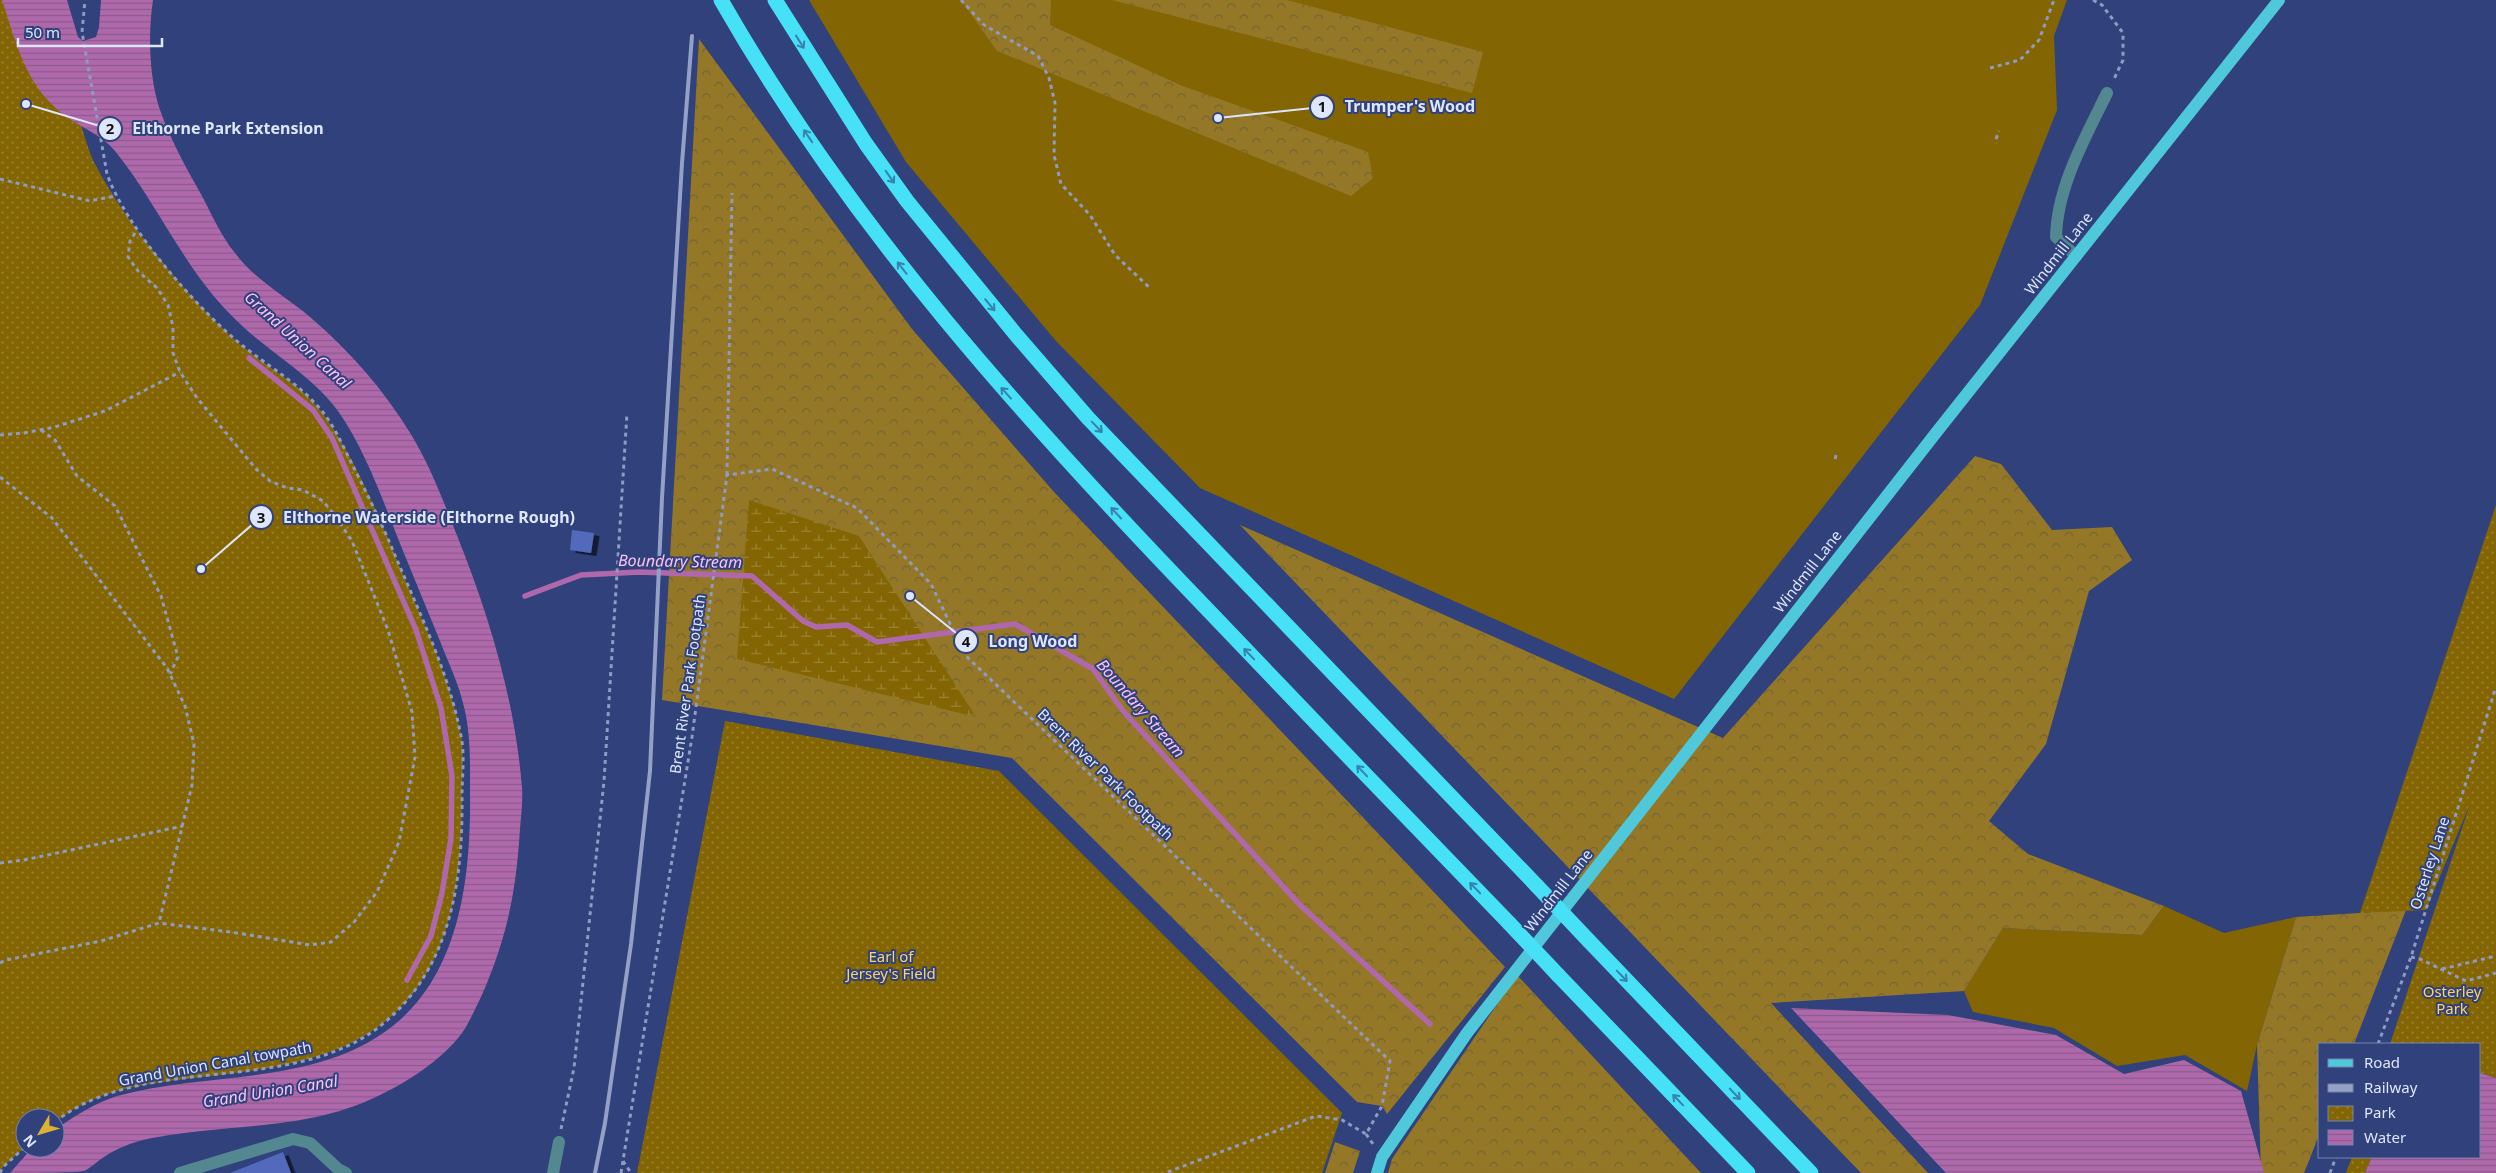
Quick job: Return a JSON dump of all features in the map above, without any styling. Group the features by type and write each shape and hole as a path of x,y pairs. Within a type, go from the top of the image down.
{"highway":[{"path":"775,0 861,136 907,201 1017,336 1088,418 1811,1173"},
{"path":"723,3 781,97 862,214 906,273 996,383 1149,549 1748,1173"}],"main road":[{"name":"Windmill Lane","path":"1377,1173 1382,1157 1467,1033 2279,0"}],"street":[{"path":"2076,256 2056,237 2056,218 2076,156 2107,94"},
{"path":"180,1173 293,1139 310,1143 338,1170 346,1173"},
{"path":"553,1173 559,1142"}],"path":[{"name":"Grand Union Canal towpath","path":"65,1116 92,1100 129,1086 258,1069 316,1057 349,1045 369,1034 400,1009 412,994 434,958 448,927 462,847 462,738 446,682 423,620 379,518 327,418 305,392 241,344 194,298 137,230 115,196 107,174 82,32 85,0"},
{"path":"962,0 984,25 1038,56 1049,78 1056,103 1054,155 1061,184 1090,215 1115,255 1151,288"},
{"path":"1990,68 2020,60 2039,40 2054,0"},
{"path":"2093,0 2102,5 2123,33 2123,60 2107,94"},
{"path":"1996,139 1999,131"},
{"path":"0,179 90,201 115,196"},
{"path":"727,475 732,193"},
{"path":"0,963 6,960 101,940 159,923 310,945 331,942 354,922 377,892 399,842 415,757 412,712 393,648 352,541 323,501 303,490 287,488 270,481 256,469 197,398 180,372 173,353 173,328 168,305 157,288 138,271 128,257 130,242 137,230"},
{"path":"0,434 41,430 105,411 180,372"},
{"path":"559,1142 574,1068 604,781 627,413"},
{"path":"41,430 55,440 77,476 114,506 161,596 178,657 170,674"},
{"path":"1834,459 1837,452"},
{"name":"Brent River Park Footpath","path":"621,1173 692,737 727,475 772,469 857,508 931,584 965,655 1390,1060 1382,1106 1366,1134 1342,1120 1316,1116 1165,1173"},
{"path":"0,477 52,518 170,674 185,706 194,744 192,785 159,923"},
{"name":"Osterley Lane","path":"2378,1043 2411,957 2496,687"},
{"path":"0,863 24,860 183,826"},
{"path":"2442,969 2496,956"},
{"path":"2411,957 2420,958 2466,981 2496,973"},
{"path":"0,1173 3,1167 15,1156"},
{"path":"2330,1173 2336,1158"},
{"path":"623,1160 631,1173"}],"green space":[{"path":"0,0 41,0 93,160 120,206 149,246 213,319 241,345 287,379 318,407 349,455 377,512 436,651 450,693 461,735 463,755 462,818 457,878 452,907 444,935 433,962 418,987 398,1010 376,1028 352,1043 298,1062 269,1068 133,1087 85,1103 65,1115 65,1108 15,1108 15,1156 3,1167 0,1173"},
{"path":"809,0 2067,0 2054,36 2057,110 1980,305 1674,699 1200,488 1056,341 906,162"},
{"path":"961,0 1051,0 1050,25 1180,85 1368,152 1373,178 1351,196 997,51"},
{"path":"1112,0 1287,0 1483,52 1472,93"},
{"path":"699,39 912,329 1054,492 1505,967 1387,1114 1382,1106 1357,1102 1012,758 662,700"},
{"path":"1975,456 2001,464 2052,530 2112,527 2132,560 2089,591 2046,744 1989,821 2028,854 2164,906 2142,935 2003,928 1964,991 1771,1003 1928,1173 1861,1173 1240,525 1723,738"},
{"path":"749,500 859,536 976,717 737,659"},
{"name":"Osterley Park","path":"2496,505 2496,1078 2481,1073 2481,1043 2390,1043 2470,804 2426,910 2360,913"},
{"name":"Earl of Jersey's Field","path":"725,721 999,771 1342,1113 1322,1173 637,1173"},
{"path":"2164,906 2224,933 2296,917 2257,1045 2247,1091 2185,1055 2117,1066 2054,1028 1973,1012 1964,991 2003,928 2142,935"},
{"path":"2406,910 2354,1043 2318,1043 2318,1138 2304,1173 2261,1173 2257,1045 2296,917"},
{"path":"1517,975 1701,1173 1388,1173 1392,1159"},
{"path":"1335,1142 1360,1151 1353,1173 1325,1173"},
{"path":"2352,1158 2372,1158 2365,1173 2346,1173"}],"water":[{"name":"Grand Union Canal","path":"2,0 67,0 78,37 83,41 96,37 99,27 101,0 153,0 150,26 150,54 153,81 159,107 178,152 221,233 243,263 310,317 366,372 390,403 419,447 446,508 490,627 507,690 519,755 522,788 522,809 513,895 498,955 481,997 462,1033 434,1061 399,1085 350,1108 296,1121 185,1133 144,1140 117,1150 87,1170 78,1172 10,1173 23,1158 65,1158 65,1123 101,1102 117,1096 153,1088 265,1074 302,1067 337,1056 371,1041 401,1019 422,997 438,971 450,944 465,884 470,823 469,739 464,707 453,673 373,477 348,426 327,397 301,373 259,341 216,298 185,257 145,193 115,151 110,145 64,115 51,103 31,77 18,48"},
{"path":"1791,1008 1948,1015 2056,1035 2124,1074 2184,1060 2241,1091 2264,1173 1946,1173"},
{"path":"2481,1073 2496,1078 2496,1173 2365,1173 2372,1158 2481,1158"}],"building":[{"path":"572,530 594,533 591,553 570,550"},
{"path":"283,1152 291,1173 230,1173"}],"waterway":[{"path":"249,358 313,410 332,438 416,630 441,708 452,776 451,838 442,893 431,936 407,980"},
{"name":"Boundary Stream","path":"525,596 581,575 639,572 752,576 803,621 816,627 847,625 877,642 1015,624 1093,669 1123,711 1300,905 1430,1024"}],"railway":[{"path":"595,1173 605,1123 631,944 650,771 662,498 682,163 692,36"}],"place":[{"name":"Elthorne Park Extension","path":"26,104"},
{"name":"Trumper's Wood","path":"1218,118"},
{"name":"Elthorne Waterside (Elthorne Rough)","path":"201,569"},
{"name":"Long Wood","path":"910,596"}]}
